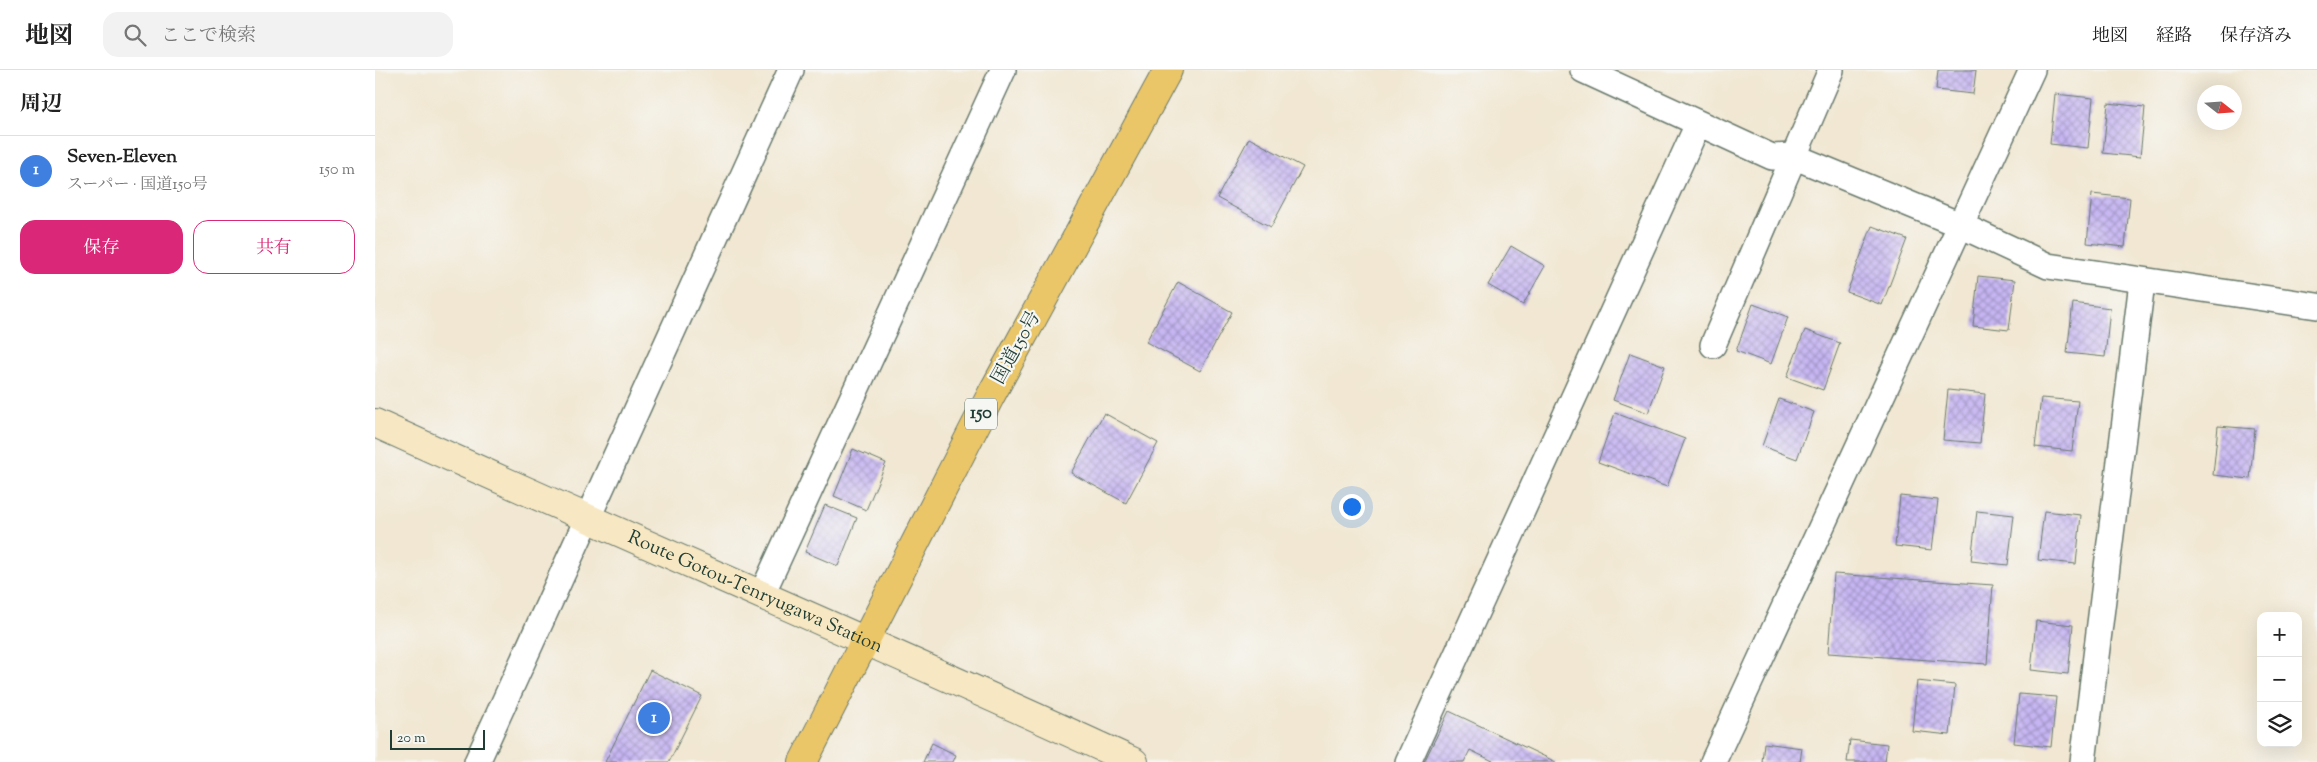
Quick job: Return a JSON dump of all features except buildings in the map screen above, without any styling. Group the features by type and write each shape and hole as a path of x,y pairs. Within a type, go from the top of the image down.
{"highway":[{"name":"国道150号","path":"803,762 991,395 1168,70"}],"main road":[{"name":"Route Gotou-Tenryugawa Station","path":"375,423 588,520 867,640 1121,759"}],"street":[{"path":"477,762 791,70"},
{"path":"762,594 1003,70"},
{"path":"1583,70 1772,157 1793,156 1960,225 2048,266 2142,282 2317,306"},
{"path":"1713,345 1831,70"},
{"path":"1713,762 2032,70"},
{"path":"1408,762 1698,124"},
{"path":"2083,762 2142,282"}],"place":[{"name":"Seven-Eleven","path":"654,718"}]}
